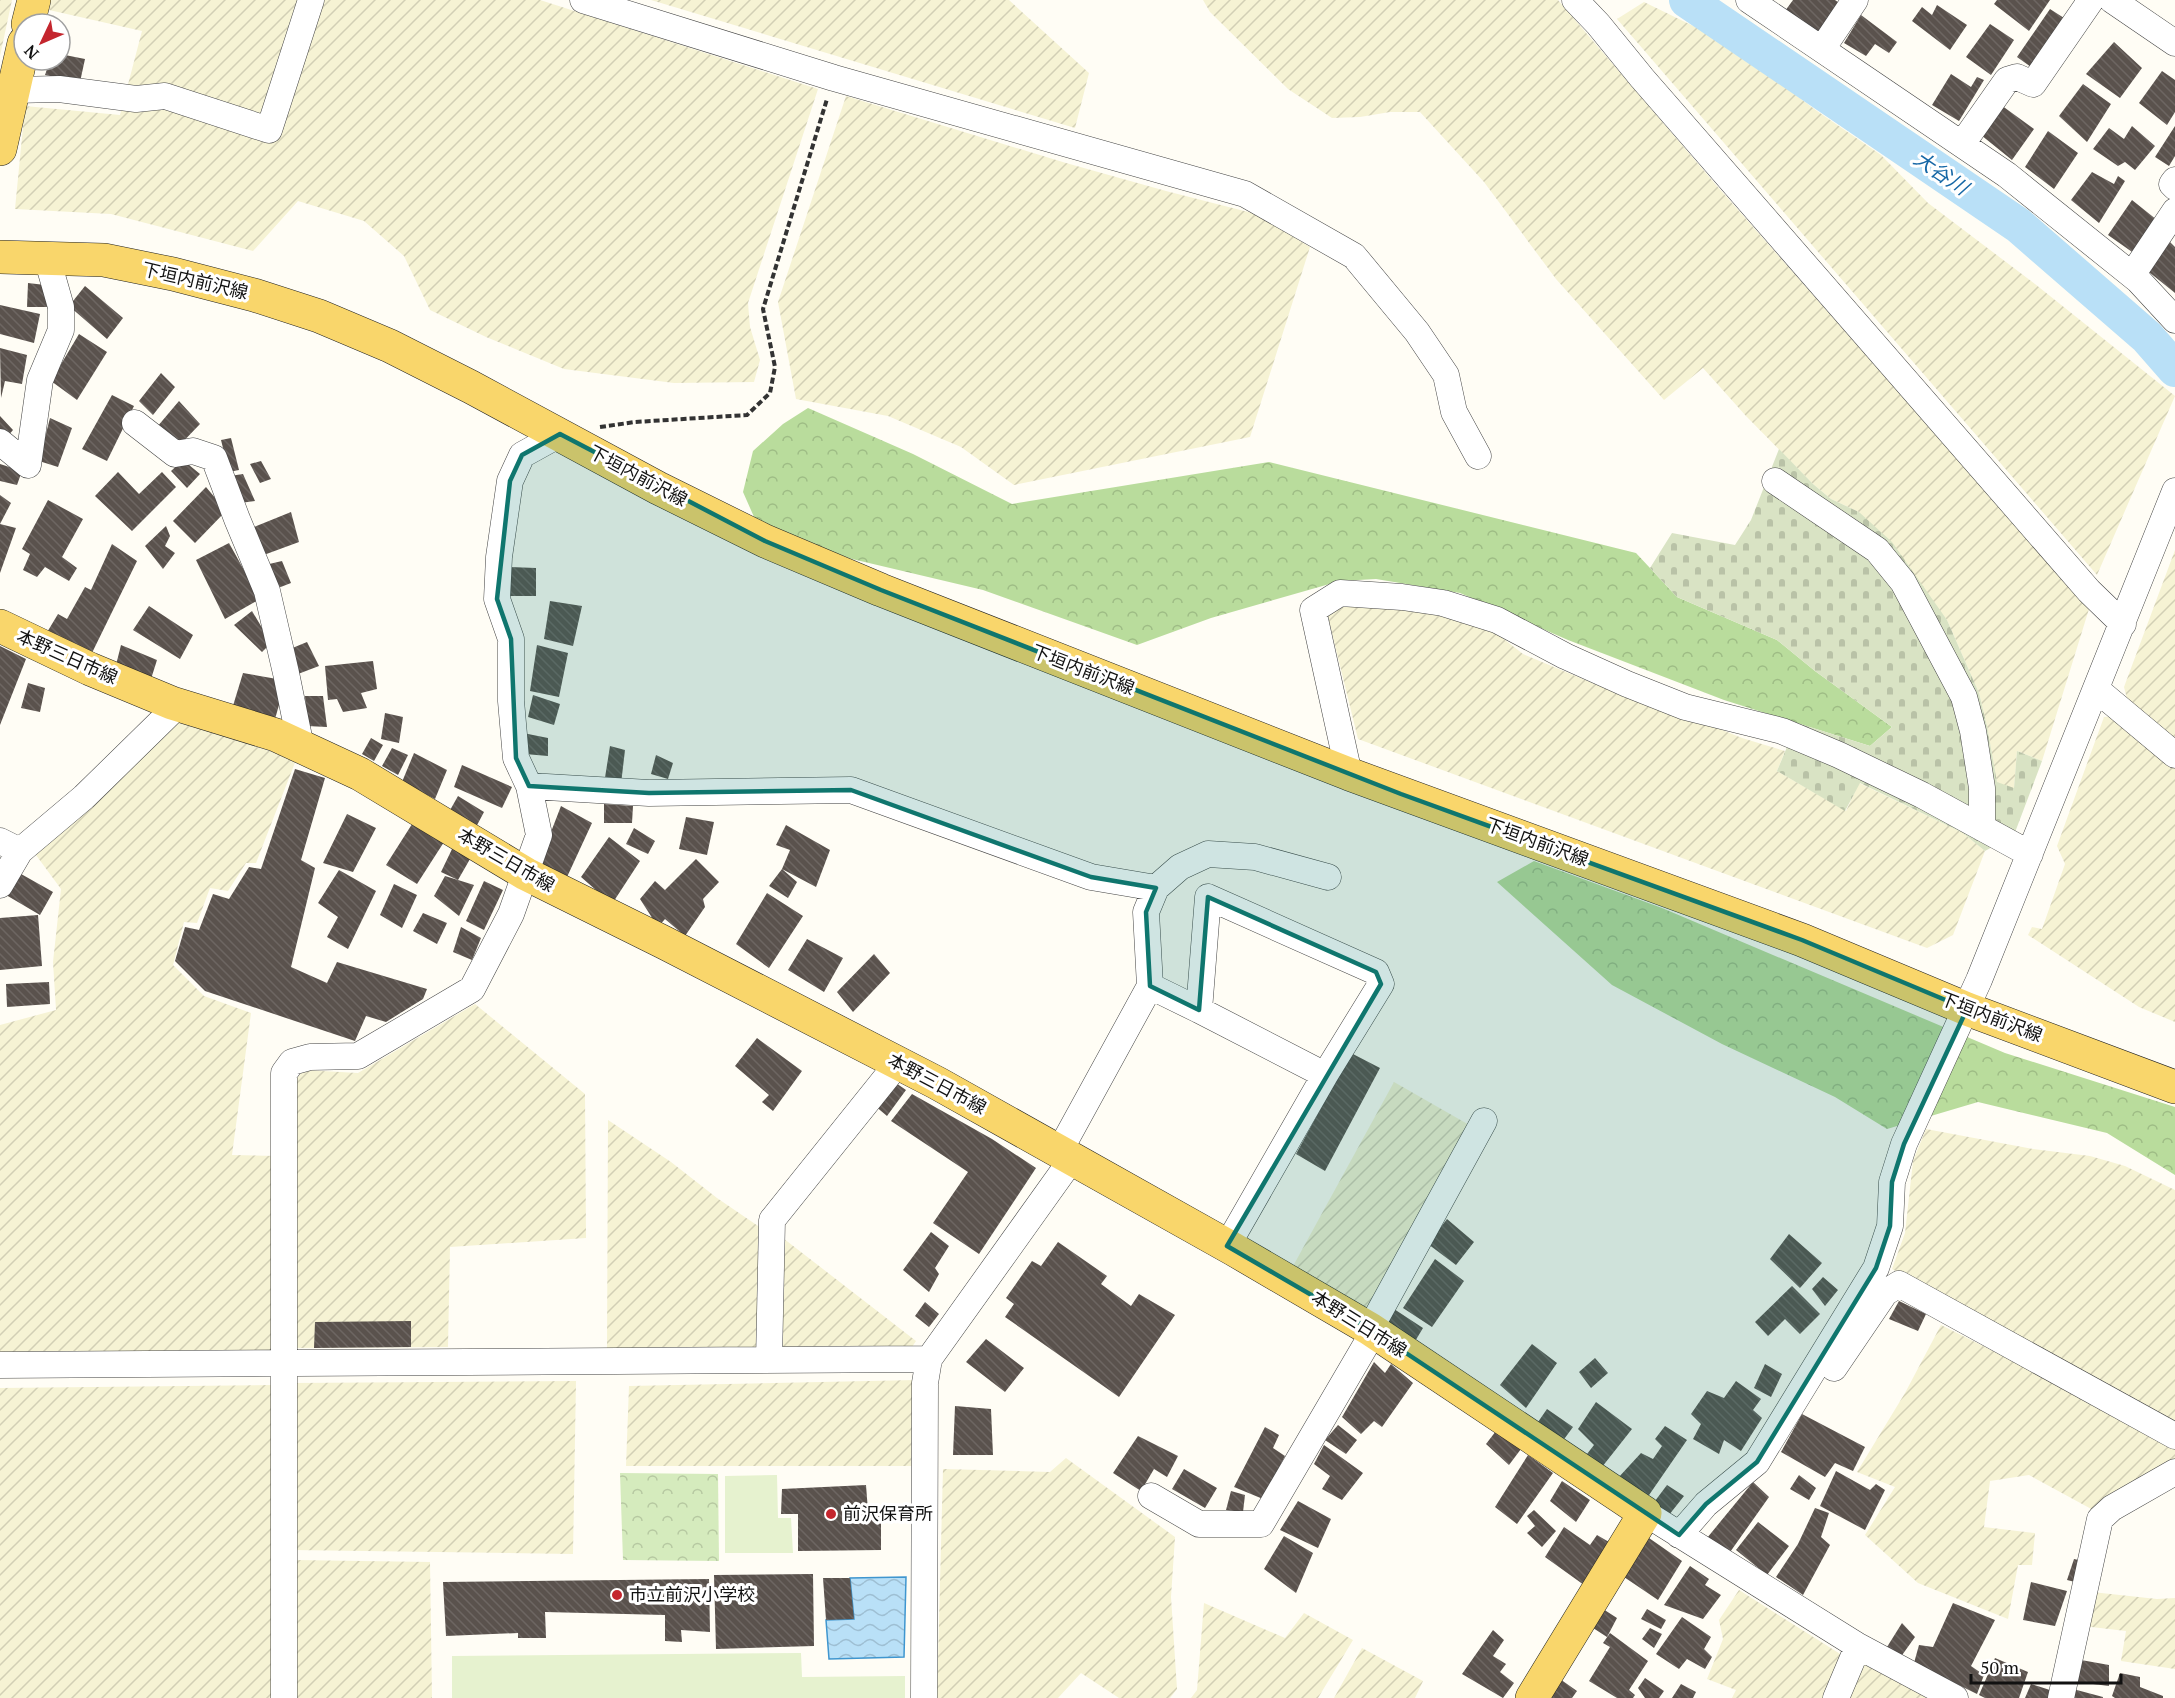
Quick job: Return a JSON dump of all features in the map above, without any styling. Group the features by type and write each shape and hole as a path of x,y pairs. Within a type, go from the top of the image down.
{"main road":[{"path":"0,149 17,72"},
{"name":"下垣内前沢線","path":"0,257 104,260 173,274 254,295 319,316 390,346 560,434 658,488 765,541 881,590 1349,774 1802,940 1967,1009 2175,1087"},
{"name":"本野三日市線","path":"0,626 90,669 178,705 276,735 360,774 526,874 676,948 898,1063 1227,1246 1370,1329 1645,1513"},
{"path":"1532,1698 1645,1513"}],"street":[{"path":"13,90 59,89 136,99 165,96 269,130 311,0"},
{"path":"583,0 834,78 1245,195 1354,256 1417,332 1446,375 1454,412 1478,456"},
{"path":"1575,0 2089,591 2123,624"},
{"path":"1749,0 2007,175 2132,275 2175,320"},
{"path":"1822,49 1855,0"},
{"path":"1962,144 2007,80 2017,77 2033,84 2091,0"},
{"path":"2112,0 2175,43"},
{"path":"2175,180 2172,184 2175,187"},
{"path":"2132,275 2175,211"},
{"path":"0,442 28,465 40,380 61,330 61,307 47,258"},
{"path":"135,423 175,454 193,451 214,458 267,591 301,747"},
{"path":"284,1698 284,1073 292,1062 310,1057 358,1056 472,989 511,914 539,835 529,786 516,758 511,701 511,639 497,599 499,557 510,481 522,455 560,434"},
{"path":"1774,481 1877,550 1903,582 1964,697 1973,731 1982,788 1982,828"},
{"path":"1679,1535 1706,1504 1757,1462 1876,1268 1890,1226 1892,1182 1904,1144 1967,1009 2175,491"},
{"path":"1349,774 1313,610 1340,593 1402,597 1443,603 1497,620 1565,656 1685,707 1742,719 1782,731 1922,795 2030,854"},
{"path":"2096,690 2175,755"},
{"path":"0,885 10,846 84,797 178,705"},
{"path":"529,786 649,793 851,790 1091,877 1156,888"},
{"path":"924,1698 925,1383 929,1359 1065,1156 1150,986 1146,912 1156,888 1180,867 1208,854 1255,856 1328,876"},
{"path":"1199,1010 1208,897 1376,972 1381,984 1325,1075 1227,1246"},
{"path":"1150,986 1325,1075"},
{"path":"769,1360 772,1220 898,1063"},
{"path":"1151,1496 1198,1524 1261,1524 1366,1343 1370,1329 1484,1121"},
{"path":"1810,1375 1832,1371 1885,1293 1899,1284 2175,1436"},
{"path":"0,1365 929,1359"},
{"path":"2061,1698 2100,1519 2112,1508 2175,1472"},
{"path":"1645,1513 1858,1646 1955,1698"},
{"path":"1836,1698 1858,1646"}],"path":[{"path":"560,434 584,435 601,426 635,422 747,415 770,393 775,367 763,309 834,78"}],"highlighted area":[{"path":"560,434 765,541 881,590 1401,794 1802,940 1967,1009 1904,1144 1892,1182 1890,1226 1876,1268 1757,1462 1706,1504 1679,1535 1370,1329 1227,1246 1381,984 1376,972 1208,897 1199,1010 1150,986 1146,912 1156,888 1091,877 851,790 649,793 529,786 516,758 511,639 497,599 510,481 522,455"}],"shaded area":[{"path":"0,0 12,0 0,56"},
{"path":"51,0 540,0 818,89 748,303 750,327 760,360 754,382 674,383 564,369 486,337 430,310 404,256 364,221 298,201 253,251 111,214 15,209 25,106 120,115 142,31 72,15 72,12 49,10"},
{"path":"651,0 1009,0 1089,73 1075,128"},
{"path":"1203,0 1558,0 1717,186 2089,609 2042,761 2017,751 2014,789 1997,783 1979,693 1947,620 1859,512 1831,499 1813,484 1746,416 1703,368 1664,400 1556,279 1484,182 1420,112 1390,112 1360,117 1332,118 1288,89 1210,12"},
{"path":"1644,2 1724,41 1817,111 1881,155 1928,203 2035,284 2175,396 2097,575 1617,19"},
{"path":"846,96 1066,163 1256,214 1310,247 1250,437 1014,485 961,447 888,416 796,399 778,302"},
{"path":"2175,550 2175,742 2128,703 2124,687"},
{"path":"1364,601 1436,613 1487,626 1523,654 1597,685 1678,712 1742,738 1785,751 1777,771 1846,811 1859,783 1963,833 1985,851 1953,935 1927,948 1358,739 1326,609"},
{"path":"2115,716 2175,767 2175,1022 2139,1007 2028,935 2032,927 2042,929 2065,864 2057,846 2104,717"},
{"path":"175,719 296,760 256,863 246,863 228,891 210,888 197,923 184,922 173,965 204,996 251,1013 232,1155 277,1156 274,1350 0,1352 0,1025 56,1010 53,962 61,889 33,851"},
{"path":"475,1004 585,1094 586,1238 450,1247 448,1347 293,1348 297,1078 304,1070 358,1073"},
{"path":"1394,1082 1471,1126 1369,1311 1292,1268"},
{"path":"608,1120 671,1162 717,1198 761,1228 759,1349 607,1349"},
{"path":"1926,1129 2033,1149 2090,1156 2125,1166 2175,1190 2175,1427 1892,1269 1905,1233 1913,1161"},
{"path":"779,1235 916,1341 912,1347 778,1348"},
{"path":"1941,1325 2175,1445 2175,1465 2095,1511 2029,1475 1990,1481 1984,1527 2035,1533 2032,1565 2018,1565 2008,1619 1918,1583 1865,1535 1895,1487 1857,1472 1905,1393"},
{"path":"916,1380 918,1466 626,1466 629,1386"},
{"path":"576,1381 573,1554 292,1550 293,1383"},
{"path":"274,1385 272,1698 0,1698 0,1388"},
{"path":"1066,1458 1175,1537 1171,1597 1177,1689 1170,1698 1119,1698 1081,1673 1058,1698 937,1698 943,1469 1050,1472"},
{"path":"294,1560 430,1562 432,1698 294,1698"},
{"path":"1739,1590 1845,1657 1828,1698 1732,1698 1736,1690 1707,1679 1723,1639 1719,1620"},
{"path":"2092,1592 2157,1599 2175,1598 2175,1669 2121,1661 2126,1631 2083,1626"},
{"path":"1204,1603 1285,1638 1304,1613 1353,1640 1318,1698 1191,1698 1197,1690"},
{"path":"1362,1648 1423,1681 1415,1698 1334,1698"},
{"path":"1859,1662 1933,1698 1842,1698"}],"green space":[{"path":"808,408 913,454 1012,504 1269,462 1636,553 1677,597 1777,640 1892,727 1870,746 1724,700 1568,640 1460,593 1376,579 1340,581 1211,618 1137,645 983,590 852,559 758,526 743,492 753,451 783,424"},
{"path":"1779,449 1831,499 1859,512 1892,542 1947,620 1979,693 1997,782 2014,788 2017,751 2042,761 2014,835 1985,851 1963,833 1860,783 1845,811 1777,771 1797,723 1870,746 1892,727 1777,640 1677,597 1650,568 1672,533 1735,545 1751,520"},
{"path":"1534,861 1662,908 2005,1053 2175,1107 2175,1175 2107,1133 1978,1102 1887,1129 1835,1097 1722,1044 1612,985 1497,882"},
{"path":"620,1473 718,1474 719,1561 623,1560"},
{"path":"777,1475 778,1518 791,1518 793,1553 725,1553 725,1476"},
{"path":"801,1653 802,1677 905,1676 905,1698 452,1698 452,1656"}],"water":[{"path":"906,1577 904,1657 829,1659 826,1620 854,1619 850,1578"}],"building":[{"path":"1793,0 1835,0 1841,4 1823,35 1785,11"},
{"path":"1997,0 2050,0 2029,31 1994,4"},
{"path":"1937,5 1967,25 1950,50 1912,21 1922,7 1932,15"},
{"path":"2050,9 2064,18 2031,67 2017,57"},
{"path":"1861,15 1897,42 1889,53 1875,44 1866,56 1844,43"},
{"path":"1990,24 2014,40 1991,75 1966,57"},
{"path":"2114,42 2142,68 2120,98 2086,74"},
{"path":"72,56 85,59 80,82 45,75 46,72 72,72"},
{"path":"2162,71 2175,80 2175,112 2167,125 2139,103"},
{"path":"1951,74 1971,87 1977,77 1984,80 1959,121 1932,105"},
{"path":"2083,84 2111,104 2087,142 2059,116"},
{"path":"2001,105 2034,129 2012,160 1981,135"},
{"path":"2132,126 2155,146 2135,170 2125,162 2118,166 2093,149 2109,128 2124,139"},
{"path":"2175,126 2175,156 2169,166 2155,157"},
{"path":"2048,131 2078,153 2054,189 2025,167"},
{"path":"2092,172 2114,184 2118,176 2125,181 2099,223 2071,200"},
{"path":"2132,200 2157,220 2135,254 2108,235"},
{"path":"2170,242 2175,247 2175,293 2149,272"},
{"path":"28,283 45,285 47,307 27,307"},
{"path":"85,286 123,318 107,339 69,306"},
{"path":"0,305 40,314 34,343 0,334"},
{"path":"79,334 107,352 77,400 51,381"},
{"path":"0,348 27,355 22,384 5,381 1,398"},
{"path":"161,373 175,387 153,415 139,401"},
{"path":"112,395 134,406 107,461 82,449"},
{"path":"179,401 200,424 176,449 157,427"},
{"path":"0,416 13,430 7,437 0,430"},
{"path":"50,418 72,428 58,467 39,461"},
{"path":"231,438 239,470 229,472 221,440"},
{"path":"183,460 200,474 187,488 171,471"},
{"path":"261,461 271,479 260,483 250,464"},
{"path":"0,464 22,471 17,485 0,481"},
{"path":"118,472 139,494 162,472 176,487 132,531 95,496"},
{"path":"243,474 255,501 240,503 230,476"},
{"path":"206,487 226,511 195,543 173,521"},
{"path":"0,495 11,503 0,524"},
{"path":"48,500 83,519 62,557 77,568 69,581 45,567 37,577 23,570 30,554 22,549"},
{"path":"291,512 299,542 261,556 249,529"},
{"path":"0,524 16,528 0,573"},
{"path":"166,526 170,536 165,546 175,553 163,569 145,546"},
{"path":"229,543 260,599 225,619 196,560"},
{"path":"112,544 137,561 89,659 46,634 58,614 67,619 85,587 91,590"},
{"path":"282,561 291,583 273,590 265,565"},
{"path":"510,567 536,568 536,596 509,596"},
{"path":"550,601 582,606 573,646 544,639"},
{"path":"149,606 193,635 180,659 133,630"},
{"path":"252,611 271,643 262,652 234,625"},
{"path":"307,642 319,666 298,674 290,649"},
{"path":"121,645 157,660 151,679 115,669"},
{"path":"537,645 568,653 559,697 530,691"},
{"path":"0,646 26,659 0,725"},
{"path":"373,661 377,689 361,693 367,708 343,712 337,699 328,700 325,666"},
{"path":"243,673 277,679 281,698 273,726 232,709"},
{"path":"28,683 45,688 40,712 21,708"},
{"path":"533,695 560,704 554,725 528,717"},
{"path":"305,696 323,696 327,727 307,726"},
{"path":"385,713 403,717 399,743 381,739"},
{"path":"523,733 548,738 548,756 525,754"},
{"path":"371,738 383,745 374,761 362,754"},
{"path":"610,746 625,750 621,784 604,784"},
{"path":"392,748 408,755 398,775 382,766"},
{"path":"414,753 447,770 435,799 402,782"},
{"path":"656,755 673,763 668,779 651,774"},
{"path":"462,765 512,787 502,808 454,787"},
{"path":"295,769 325,778 301,860 315,868 291,967 327,983 337,962 427,989 423,999 386,1022 366,1016 355,1041 205,991 175,961 185,927 199,930 213,894 229,899 249,867 261,869"},
{"path":"458,796 484,812 475,829 449,812"},
{"path":"604,804 633,806 632,823 604,823"},
{"path":"561,806 592,823 567,877 539,863"},
{"path":"347,814 376,828 353,872 323,863"},
{"path":"686,817 714,822 707,855 679,849"},
{"path":"414,821 444,842 417,884 386,865"},
{"path":"786,825 830,850 816,887 782,869 790,850 776,845"},
{"path":"634,828 655,841 648,854 626,844"},
{"path":"609,837 640,861 612,904 581,877"},
{"path":"453,847 470,859 458,880 441,872"},
{"path":"696,859 719,882 703,899 705,907 685,936 665,919 658,927 640,899 655,881 665,890"},
{"path":"782,869 797,882 788,898 769,886"},
{"path":"14,870 53,892 40,915 1,892"},
{"path":"339,870 376,891 348,949 327,937 338,917 318,903"},
{"path":"445,876 474,885 459,916 434,896"},
{"path":"484,881 503,890 484,930 466,921"},
{"path":"394,884 417,895 402,928 380,915"},
{"path":"767,893 803,916 769,968 736,944"},
{"path":"423,913 447,923 437,944 413,931"},
{"path":"38,915 42,966 0,970 0,918"},
{"path":"461,927 481,938 472,960 453,952"},
{"path":"807,939 843,958 824,992 788,970"},
{"path":"874,954 890,973 853,1012 837,992"},
{"path":"49,982 50,1004 7,1007 6,984"},
{"path":"757,1038 802,1071 773,1111 762,1102 769,1095 735,1066"},
{"path":"1351,1053 1380,1068 1325,1171 1296,1154"},
{"path":"893,1081 906,1090 887,1116 874,1105"},
{"path":"912,1094 992,1139 1036,1168 979,1254 933,1223 968,1172 891,1121"},
{"path":"1447,1219 1474,1242 1456,1265 1428,1244"},
{"path":"931,1232 949,1246 935,1268 939,1274 929,1292 903,1270"},
{"path":"1789,1234 1822,1263 1800,1288 1770,1259"},
{"path":"1058,1242 1107,1276 1101,1284 1131,1306 1139,1294 1175,1315 1119,1397 1005,1317 1014,1304 1006,1298 1032,1261 1041,1266"},
{"path":"1435,1259 1464,1281 1432,1327 1403,1308"},
{"path":"1823,1277 1838,1290 1825,1306 1812,1289"},
{"path":"1792,1286 1820,1314 1800,1334 1785,1319 1768,1336 1755,1322"},
{"path":"1899,1301 1926,1314 1918,1331 1889,1319"},
{"path":"925,1302 939,1314 929,1327 915,1316"},
{"path":"1394,1309 1423,1328 1414,1343 1384,1322"},
{"path":"411,1321 411,1347 314,1348 315,1322"},
{"path":"986,1339 1024,1368 1005,1392 966,1362"},
{"path":"1532,1344 1557,1363 1526,1408 1500,1385"},
{"path":"1595,1358 1608,1373 1591,1388 1579,1372"},
{"path":"1374,1362 1385,1373 1391,1364 1413,1383 1382,1427 1374,1421 1361,1434 1342,1417"},
{"path":"1765,1364 1782,1374 1771,1397 1754,1388"},
{"path":"1736,1381 1761,1399 1753,1410 1762,1418 1741,1451 1724,1440 1719,1454 1693,1439 1701,1424 1691,1414 1707,1391 1724,1398"},
{"path":"1596,1402 1632,1429 1602,1467 1587,1454 1594,1445 1578,1429"},
{"path":"955,1406 991,1409 993,1455 953,1455"},
{"path":"1547,1409 1573,1427 1562,1442 1538,1422"},
{"path":"1802,1414 1865,1447 1853,1471 1835,1463 1825,1477 1781,1452"},
{"path":"1338,1425 1357,1440 1346,1454 1325,1440"},
{"path":"1665,1426 1687,1440 1647,1498 1618,1478 1641,1453 1653,1459 1662,1446 1655,1439"},
{"path":"1265,1427 1279,1435 1273,1448 1285,1456 1263,1499 1234,1487"},
{"path":"1496,1431 1521,1449 1509,1465 1486,1444"},
{"path":"1138,1436 1178,1456 1167,1477 1154,1469 1141,1491 1113,1473"},
{"path":"1324,1445 1363,1473 1342,1500 1322,1489 1330,1476 1314,1464"},
{"path":"1528,1455 1553,1473 1517,1524 1495,1507"},
{"path":"1184,1469 1217,1488 1205,1508 1172,1489"},
{"path":"1836,1471 1870,1490 1876,1484 1885,1490 1865,1530 1820,1506"},
{"path":"1799,1475 1816,1488 1809,1500 1790,1489"},
{"path":"1562,1481 1590,1500 1576,1522 1550,1501"},
{"path":"1753,1482 1769,1497 1728,1555 1707,1538"},
{"path":"866,1485 868,1511 881,1512 881,1550 798,1551 798,1514 781,1514 782,1489"},
{"path":"1667,1485 1684,1496 1669,1515 1652,1505"},
{"path":"1231,1491 1245,1495 1243,1512 1226,1510"},
{"path":"1298,1501 1331,1519 1318,1548 1280,1530"},
{"path":"1815,1508 1829,1513 1821,1537 1830,1545 1803,1595 1776,1577 1798,1544"},
{"path":"1534,1510 1556,1531 1542,1547 1527,1533 1535,1526 1527,1516"},
{"path":"1758,1522 1789,1546 1767,1575 1736,1550"},
{"path":"1564,1527 1590,1545 1597,1535 1609,1542 1584,1585 1545,1557"},
{"path":"1284,1536 1313,1553 1296,1593 1264,1569"},
{"path":"1649,1538 1682,1561 1658,1600 1624,1577"},
{"path":"2074,1559 2083,1561 2079,1583 2067,1580"},
{"path":"1690,1566 1709,1579 1705,1585 1721,1595 1703,1619 1664,1605"},
{"path":"813,1574 814,1646 716,1649 714,1575"},
{"path":"823,1578 850,1578 854,1619 826,1620"},
{"path":"709,1579 710,1632 681,1630 682,1642 665,1641 665,1615 545,1612 546,1638 518,1638 518,1633 446,1636 443,1582"},
{"path":"2031,1582 2067,1591 2055,1626 2023,1620"},
{"path":"1953,1603 1995,1620 1971,1666 1984,1675 1977,1694 1914,1663 1919,1645 1933,1647"},
{"path":"1603,1609 1617,1618 1607,1637 1590,1626"},
{"path":"1647,1609 1666,1620 1661,1629 1641,1619"},
{"path":"1682,1617 1711,1637 1704,1649 1712,1657 1705,1669 1687,1659 1679,1669 1656,1654"},
{"path":"1902,1623 1915,1637 1900,1658 1887,1647"},
{"path":"1650,1628 1662,1634 1654,1648 1642,1639"},
{"path":"1493,1630 1504,1640 1493,1656 1506,1664 1500,1672 1514,1683 1503,1698 1462,1674"},
{"path":"1610,1633 1648,1661 1629,1690 1635,1695 1633,1698 1617,1698 1589,1681 1610,1647 1603,1643"},
{"path":"1995,1658 2028,1672 2019,1698 1985,1698 1979,1695"},
{"path":"2081,1660 2109,1665 2109,1686 2077,1682"},
{"path":"2120,1673 2140,1677 2140,1687 2163,1696 2163,1698 2115,1698 2112,1696"},
{"path":"1645,1678 1664,1691 1659,1698 1645,1698 1638,1688"},
{"path":"1560,1679 1577,1691 1572,1698 1547,1698"},
{"path":"1681,1684 1696,1692 1693,1698 1672,1698"},
{"path":"2031,1684 2053,1691 2051,1698 2025,1698"},
{"path":"2073,1689 2103,1697 2103,1698 2071,1698"}],"waterway":[{"name":"大谷川","path":"1687,0 2018,225 2147,337 2175,369"}],"place":[{"name":"前沢保育所","path":"831,1514"},
{"name":"市立前沢小学校","path":"617,1595"}]}
